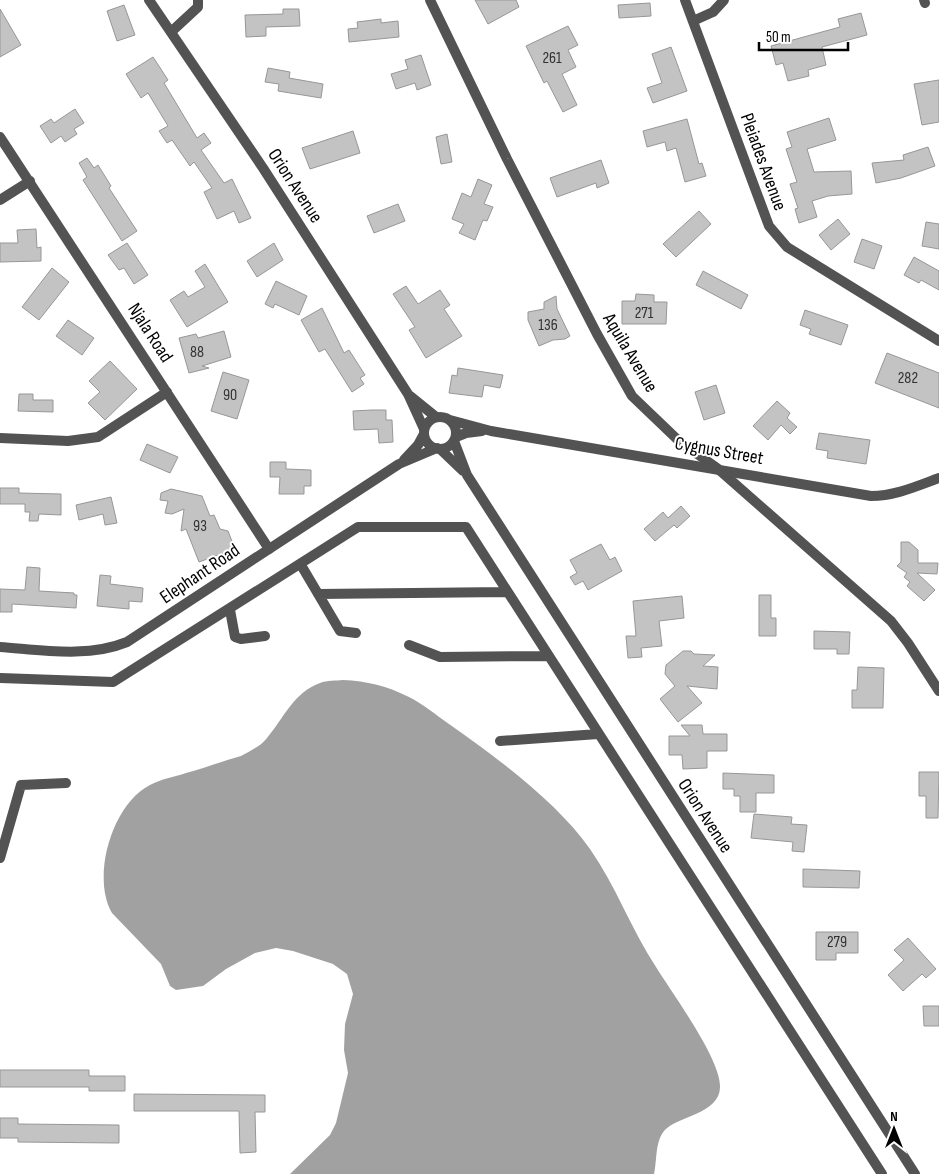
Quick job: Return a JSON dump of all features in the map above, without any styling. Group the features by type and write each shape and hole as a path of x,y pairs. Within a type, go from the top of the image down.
{"street":[{"name":"Orion Avenue","path":"149,0 263,168 408,394 424,432"},
{"path":"171,32 198,7 198,0"},
{"name":"Aquila Avenue","path":"430,0 597,334 632,396 680,441 716,468 891,622 908,643 939,691"},
{"name":"Pleiades Avenue","path":"685,0 761,209 777,238 787,247 939,341"},
{"path":"693,21 713,12 724,0"},
{"name":"Njala Road","path":"0,137 269,549"},
{"path":"0,200 30,181"},
{"path":"0,438 68,441 98,438 167,392"},
{"name":"Orion Avenue","path":"408,394 436,417"},
{"path":"436,417 450,420 455,427 455,439 448,447 438,449 428,444 424,432 428,422 436,417"},
{"name":"Cygnus Street","path":"450,420 491,431 871,496 884,496 901,492 939,478"},
{"name":"Cygnus Street","path":"455,439 473,431 491,431"},
{"name":"Elephant Road","path":"0,647 73,652 109,649 158,624 399,464 418,445 424,432"},
{"name":"Orion Avenue","path":"455,439 467,475 915,1174"},
{"name":"Orion Avenue","path":"438,449 467,475"},
{"name":"Elephant Road","path":"399,464 438,449"},
{"path":"0,678 113,682 230,610 358,527 466,527 547,656 882,1174"},
{"path":"301,565 340,631 356,633"},
{"path":"318,594 507,592"},
{"path":"230,610 235,637 241,639 265,636"},
{"path":"409,645 440,657 547,656"},
{"path":"500,741 598,734"},
{"path":"0,858 21,785 66,783"}],"shaded area":[{"path":"343,680 385,687 409,697 429,710 506,766 543,797 576,831 599,863 647,953 704,1043 718,1074 720,1086 718,1095 713,1103 706,1109 670,1126 661,1135 654,1174 290,1174 330,1135 336,1123 348,1073 344,1050 345,1024 353,994 347,974 333,964 293,951 276,948 255,953 226,969 203,986 176,990 170,986 161,964 112,913 106,898 105,862 116,824 125,808 137,794 159,781 241,756 252,750 265,741 296,699 303,693 323,682"}],"building":[{"path":"475,0 516,0 519,7 488,24"},
{"path":"650,3 651,16 619,18 618,5"},
{"path":"124,5 135,35 117,41 107,11"},
{"path":"0,9 21,45 0,57"},
{"path":"283,9 299,9 300,26 266,27 266,36 246,37 245,15 283,14"},
{"path":"861,13 867,35 822,47 826,65 808,70 809,76 788,81 783,63 776,65 771,46 840,27 838,19"},
{"path":"381,19 381,23 398,21 399,37 349,42 348,29 358,28 357,22"},
{"path":"568,26 578,45 568,50 576,67 562,74 577,105 563,112 547,81 544,83 526,46"},
{"path":"671,47 687,91 653,103 647,88 662,83 652,54"},
{"path":"421,55 431,85 417,90 415,83 396,89 391,74 408,69 405,60"},
{"path":"153,57 168,80 164,83 197,138 204,133 211,143 201,150 224,183 232,179 251,218 239,223 234,211 217,219 204,192 212,188 194,162 190,166 172,140 167,143 159,131 168,126 148,93 141,98 126,74"},
{"path":"268,68 290,72 289,78 323,84 321,98 278,91 279,84 265,82"},
{"path":"939,80 939,122 922,125 914,84"},
{"path":"75,109 84,123 74,129 77,134 65,142 61,136 51,143 40,126 51,119 54,123"},
{"path":"829,118 836,140 807,149 814,172 851,171 852,194 828,196 812,201 817,217 799,223 795,209 798,208 790,184 797,182 786,149 792,147 787,132"},
{"path":"687,119 699,164 702,163 706,176 685,182 676,148 667,151 665,142 647,147 643,131"},
{"path":"353,131 360,153 310,169 302,148"},
{"path":"447,134 452,162 441,164 436,137"},
{"path":"928,147 935,166 901,178 876,183 872,163 904,160 903,155"},
{"path":"87,158 94,168 98,165 111,186 109,188 137,231 122,241 83,180 87,177 79,163"},
{"path":"601,160 609,183 597,188 596,183 557,197 550,178"},
{"path":"478,179 492,185 484,204 493,207 487,221 483,220 475,240 459,233 464,224 452,219 462,193 471,197"},
{"path":"398,204 405,221 374,233 367,216"},
{"path":"699,211 711,224 676,257 663,244"},
{"path":"838,219 850,234 831,250 819,235"},
{"path":"926,222 939,224 939,249 922,246"},
{"path":"36,229 37,248 41,247 41,261 0,262 0,243 18,243 17,230"},
{"path":"862,239 882,246 874,269 854,262"},
{"path":"127,243 148,275 134,284 124,268 119,270 108,255"},
{"path":"274,243 283,260 257,277 247,261"},
{"path":"914,257 939,271 939,290 921,280 919,283 904,275"},
{"path":"205,264 228,302 187,327 170,300 184,291 188,297 205,287 195,271"},
{"path":"52,268 69,282 39,320 22,307"},
{"path":"703,271 748,295 741,309 696,285"},
{"path":"276,281 307,296 299,315 275,304 273,308 265,304"},
{"path":"406,286 418,304 440,290 450,305 444,309 462,336 426,358 409,330 415,327 393,294"},
{"path":"636,294 654,295 654,302 667,302 666,324 622,324 622,301 635,301"},
{"path":"556,296 557,309 570,336 539,346 528,320 528,312 544,309 544,302"},
{"path":"322,308 344,353 349,350 365,375 360,378 364,384 352,392 325,349 319,352 301,320"},
{"path":"805,310 848,325 841,345 809,334 811,329 800,325"},
{"path":"68,320 94,338 82,355 56,336"},
{"path":"224,331 231,357 202,366 209,368 189,373 179,338 196,334 198,338"},
{"path":"887,353 939,373 939,408 875,383"},
{"path":"110,361 137,389 105,420 88,403 100,392 89,381"},
{"path":"458,368 503,375 500,388 484,385 482,397 449,393 452,375 457,376"},
{"path":"223,372 249,380 237,419 211,411"},
{"path":"716,385 725,413 704,420 695,392"},
{"path":"19,394 33,394 33,400 53,400 53,412 18,411"},
{"path":"777,401 790,413 787,418 797,427 790,434 781,425 768,440 753,426"},
{"path":"386,410 386,420 392,420 393,442 379,443 378,429 354,430 353,411"},
{"path":"819,433 870,440 866,464 827,458 828,451 816,449"},
{"path":"147,444 178,457 170,473 140,460"},
{"path":"270,462 286,462 286,469 311,470 311,486 304,486 304,494 279,494 280,477 270,477"},
{"path":"0,488 19,488 19,493 61,494 61,515 39,514 38,521 29,521 30,512 25,512 25,504 0,504"},
{"path":"171,489 202,496 210,516 214,515 220,529 228,531 235,549 199,562 186,529 181,531 184,509 172,514 165,513 168,501 160,500 161,493"},
{"path":"111,497 117,523 105,525 103,514 79,520 76,505"},
{"path":"681,506 690,516 677,528 674,525 655,541 644,529 663,512 668,518"},
{"path":"901,542 909,542 918,550 918,563 938,563 937,574 917,573 935,590 924,601 907,586 910,582 904,577 907,573 897,566 901,562"},
{"path":"601,544 610,560 615,557 622,571 588,590 583,581 575,585 570,577 577,573 570,560"},
{"path":"27,567 40,568 39,591 74,593 74,595 77,595 76,608 12,604 12,612 0,612 0,589 25,590"},
{"path":"100,575 111,576 110,584 143,588 142,602 129,601 129,609 97,606"},
{"path":"759,595 771,595 771,618 776,618 776,636 759,636"},
{"path":"682,596 684,618 659,621 662,646 641,648 642,657 628,658 626,636 636,636 633,601"},
{"path":"814,631 850,632 849,654 837,654 837,649 814,649"},
{"path":"683,651 691,651 694,654 715,655 703,666 718,667 717,689 687,686 702,703 678,722 660,699 675,686 665,674 666,665"},
{"path":"858,667 884,668 883,708 852,708 852,690 857,690"},
{"path":"681,725 702,725 703,734 727,734 727,751 707,751 707,768 683,769 682,755 669,755 669,736 690,736"},
{"path":"919,772 939,772 938,818 926,818 926,796 919,796"},
{"path":"723,773 774,775 774,793 756,793 756,812 740,812 740,796 734,796 734,789 723,789"},
{"path":"754,814 792,817 791,824 807,825 804,852 792,851 793,842 751,838"},
{"path":"803,869 860,871 859,888 803,887"},
{"path":"816,932 858,932 858,953 836,953 836,960 816,960"},
{"path":"908,938 936,969 926,978 922,974 903,991 888,975 904,960 894,950"},
{"path":"923,1006 939,1006 939,1026 924,1026"},
{"path":"0,1070 89,1070 89,1076 125,1076 125,1091 89,1091 89,1087 0,1087"},
{"path":"134,1094 265,1095 265,1112 255,1112 256,1152 240,1153 239,1111 134,1111"},
{"path":"0,1118 18,1118 18,1124 119,1125 119,1143 18,1142 18,1138 0,1138"}]}
